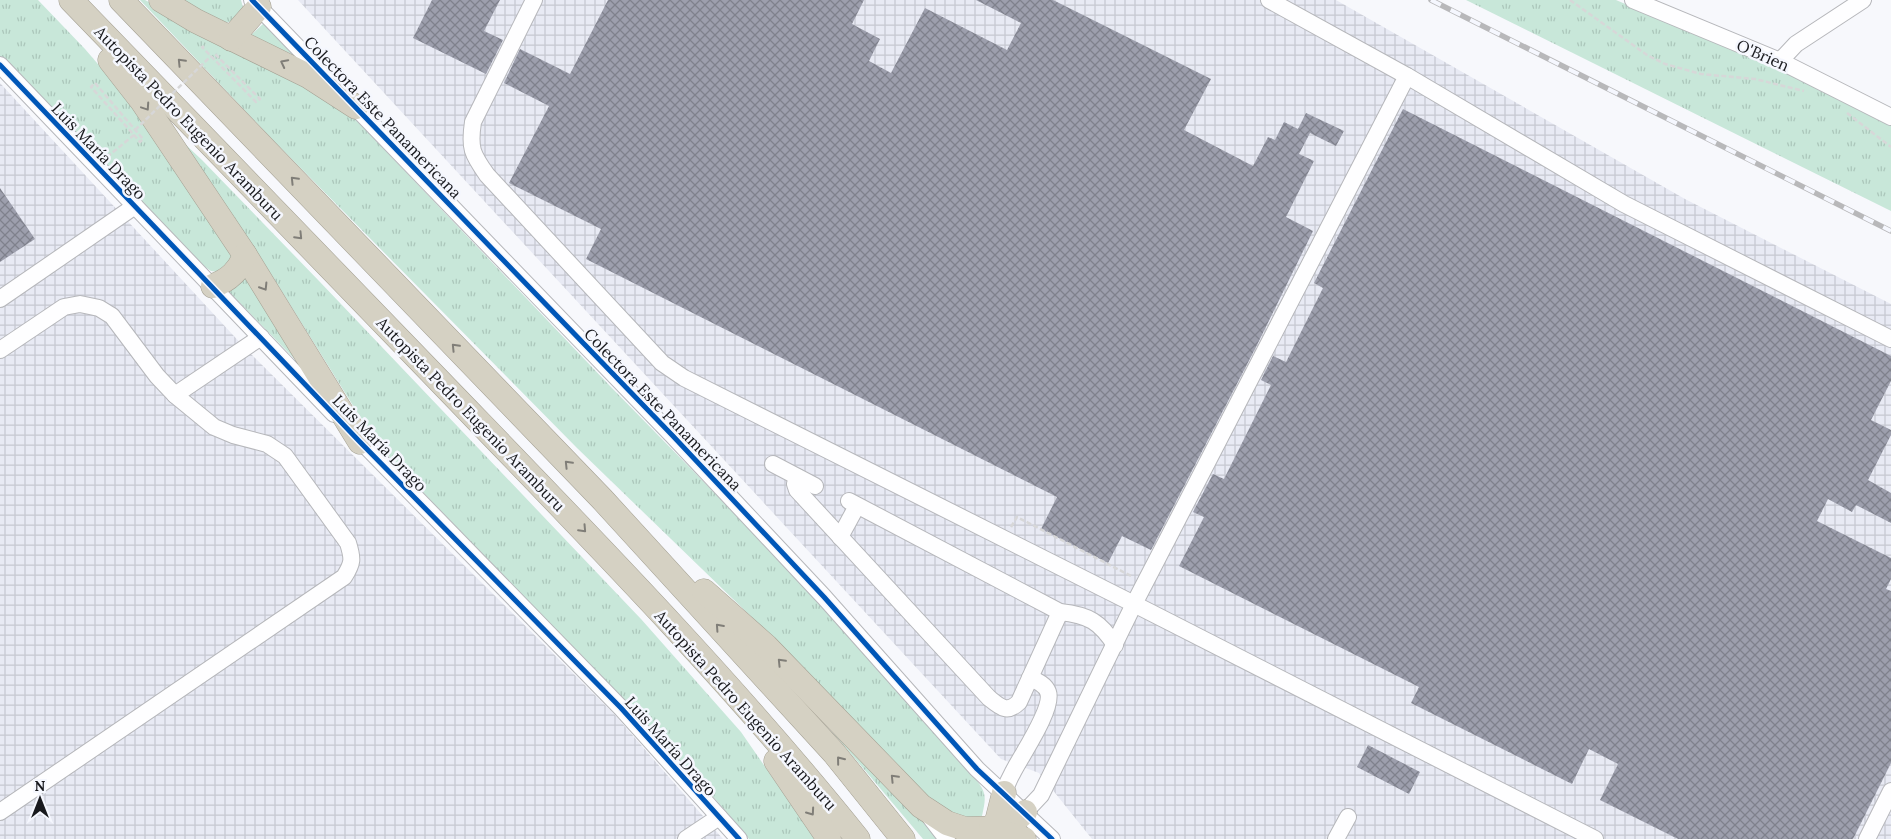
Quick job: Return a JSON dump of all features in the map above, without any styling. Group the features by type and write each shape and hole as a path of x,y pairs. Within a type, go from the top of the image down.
{"highway":[{"path":"62,0 142,101 244,255 360,442"},
{"name":"Autopista Pedro Eugenio Aramburu","path":"71,0 572,518 714,671 820,792 858,839"},
{"path":"121,0 602,499 834,753 903,839"},
{"path":"160,0 196,21 226,44 308,76 356,107"},
{"path":"226,44 256,4"},
{"path":"213,286 224,282 235,273 241,266 244,255"},
{"path":"602,499 766,646 922,806 947,822 964,829 1003,828 1012,824 1025,812"},
{"path":"714,671 828,839"},
{"path":"990,829 996,821 1004,793"},
{"path":"990,829 1024,839"}],"street":[{"path":"534,0 473,122 472,150 487,175 662,363 684,378 1134,604 1595,839"},
{"path":"1269,0 1407,76 1624,204 1891,339"},
{"name":"O'Brien","path":"1633,0 1780,62 1891,117"},
{"path":"1780,62 1796,44 1864,0"},
{"name":"Colectora Este Panamericana","path":"256,4 672,435 824,598 977,769 1052,839"},
{"name":"Luis María Drago","path":"0,65 360,442 621,708 739,839"},
{"path":"1025,812 1041,795 1134,604 1407,76"},
{"path":"0,299 135,206"},
{"path":"0,350 64,307 80,304 99,308 112,316 157,376 175,395 214,426 233,435 267,444 285,456 348,543 352,556 351,567 344,577 0,812"},
{"path":"175,395 261,337"},
{"path":"773,464 814,486"},
{"path":"797,477 796,490 989,698 1006,709 1013,708 1022,697 1060,612"},
{"path":"840,537 853,504 1060,612 1083,616 1094,621 1104,629 1115,645"},
{"path":"1004,793 1012,773 1042,719 1049,702 1049,694 1046,689 1030,678"},
{"path":"1868,839 1891,790"},
{"path":"922,806 946,839"},
{"path":"686,839 718,817"},
{"path":"1336,839 1348,817"}],"path":[{"path":"1570,0 1648,55 1665,64 1701,74 1755,79 1812,93"},
{"path":"135,130 211,56 256,102 260,99 215,54 226,44"},
{"path":"94,83 143,139 140,142 134,135 91,87 94,83"},
{"path":"1844,111 1891,148"},
{"path":"96,166 134,135"},
{"path":"1003,538 1017,517 1137,579"}],"shaded area":[{"path":"298,0 1336,0 1685,199 1891,304 1891,839 1092,839 1039,773 1001,759"},
{"path":"0,83 245,348 614,714 723,839 0,839"}],"green space":[{"path":"0,0 38,0 85,49 152,127 235,250 224,273 211,271 198,262 62,119 0,57"},
{"path":"140,0 145,0 334,100 361,125 610,386 791,571 972,774 983,789 985,803 982,816 971,820 939,811 796,660 577,448 271,138"},
{"path":"174,0 241,0 244,11 231,22 218,23"},
{"path":"1466,0 1616,0 1840,96 1891,124 1891,211"},
{"path":"264,23 294,55 250,36"},
{"path":"169,129 202,160 320,282 641,619 741,732 815,839 749,839 716,800 574,649 391,459 357,412 261,258 212,196"},
{"path":"251,270 322,387 227,290"},
{"path":"791,683 941,839 923,839"}],"building":[{"path":"432,0 500,0 484,31 503,40 486,74 413,38"},
{"path":"608,0 864,0 852,24 880,39 869,61 891,73 925,8 1007,50 1021,23 976,0 1053,0 1211,79 1184,130 1253,166 1268,137 1275,140 1284,122 1298,129 1306,113 1344,131 1336,146 1310,133 1299,154 1314,161 1286,217 1313,231 1256,347 1151,550 1122,536 1108,563 1041,529 1057,497 586,259 601,229 509,183 549,106 504,83 520,49 570,74"},
{"path":"1403,109 1891,356 1891,381 1871,420 1891,430 1891,435 1868,480 1891,493 1891,523 1856,505 1852,512 1828,499 1817,521 1891,558 1891,579 1886,589 1891,591 1891,763 1853,839 1678,839 1600,800 1618,764 1589,749 1572,784 1411,703 1419,687 1179,566 1204,517 1193,512 1213,474 1224,479 1271,385 1261,380 1273,356 1286,362 1323,288 1314,283"},
{"path":"0,188 35,239 0,262"},
{"path":"1368,745 1420,772 1409,794 1357,767"}],"railway":[{"path":"1431,0 1891,231"}],"cycle path":[{"path":"252,0 672,435 824,597 977,769 1052,839"},
{"path":"0,65 360,442 621,708 739,839"}]}
